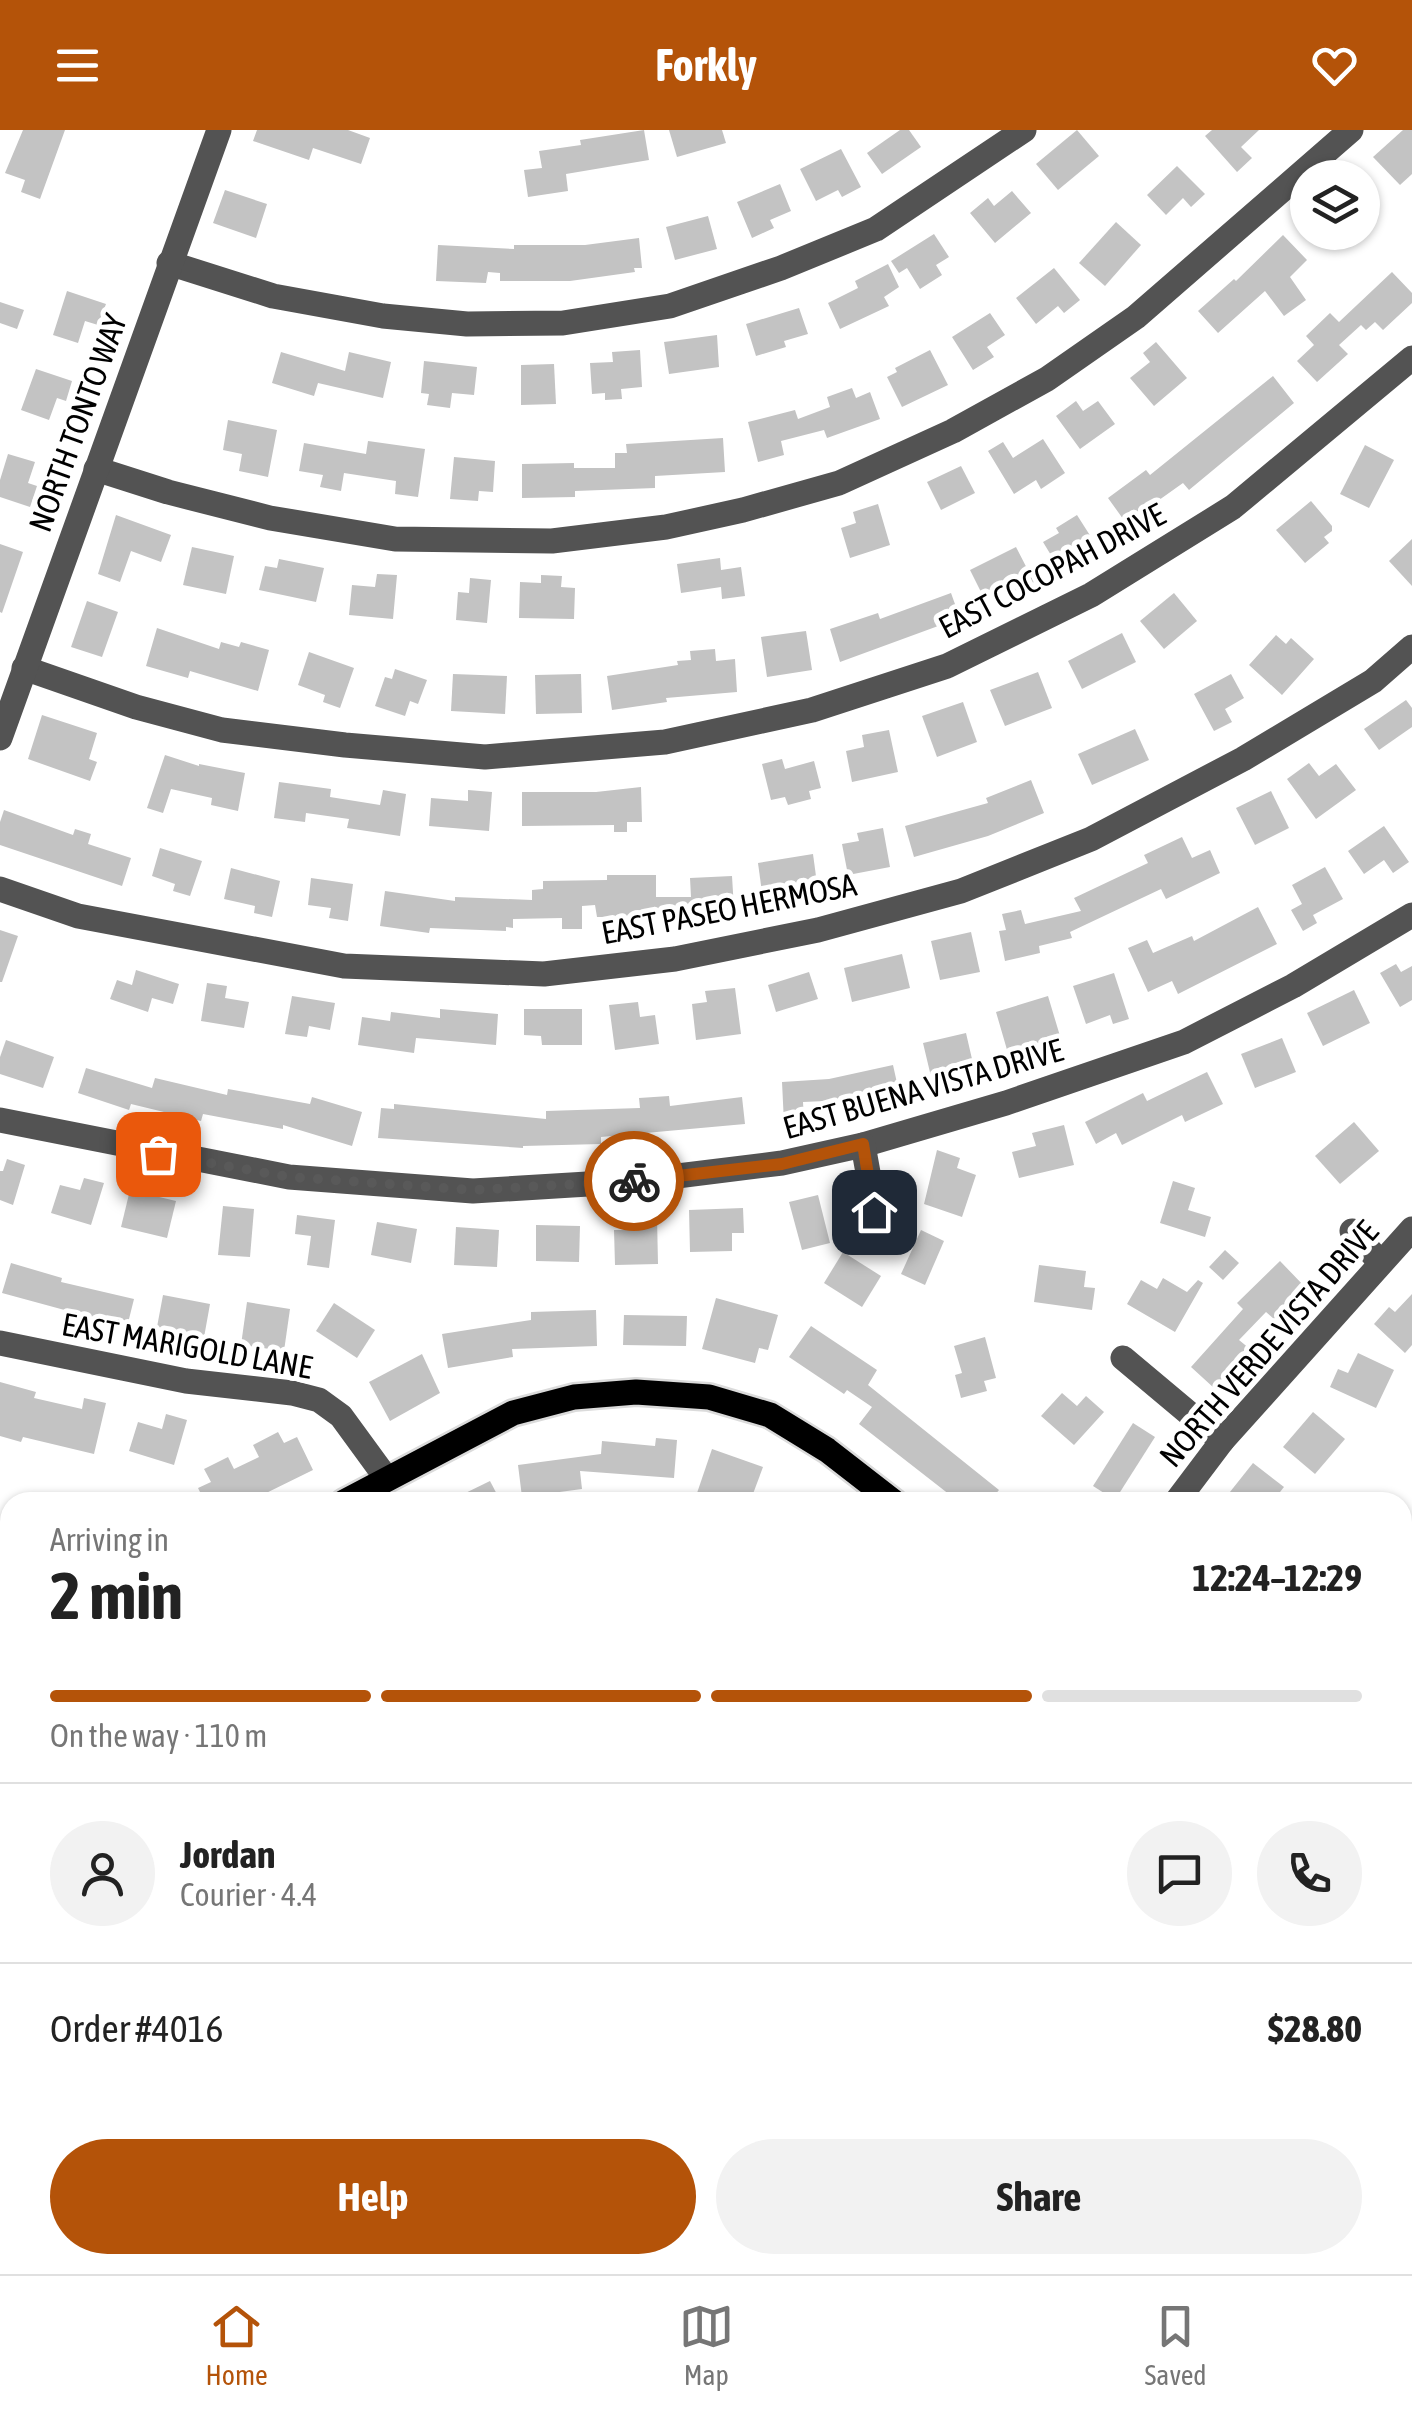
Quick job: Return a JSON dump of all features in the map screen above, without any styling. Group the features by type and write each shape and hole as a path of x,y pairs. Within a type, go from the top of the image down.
{"main road":[{"path":"364,1492 513,1413 574,1396 636,1392 709,1397 770,1415 827,1450 881,1492"}],"street":[{"name":"NORTH TONTO WAY","path":"0,738 219,130"},
{"path":"170,263 273,296 383,316 467,324 563,323 670,306 781,268 876,229 1024,130"},
{"path":"96,469 270,518 395,539 552,540 666,527 743,510 839,484 953,431 1047,379 1136,317 1351,130"},
{"name":"EAST COCOPAH DRIVE","path":"24,668 136,707 222,730 345,746 485,757 665,742 812,710 947,666 1091,595 1233,507 1412,358"},
{"name":"EAST PASEO HERMOSA","path":"0,888 78,916 344,966 544,974 674,959 818,930 961,890 1091,839 1243,760 1373,681 1412,647"},
{"name":"EAST BUENA VISTA DRIVE","path":"0,1120 289,1177 473,1190 656,1179 782,1164 1006,1103 1184,1042 1293,986 1412,915"},
{"path":"863,1144 874,1212"},
{"name":"NORTH VERDE VISTA DRIVE","path":"1184,1492 1222,1441 1412,1229"},
{"path":"1352,1231 1380,1262"},
{"name":"EAST MARIGOLD LANE","path":"0,1343 186,1381 292,1393 319,1400 341,1416 387,1480"},
{"path":"1123,1358 1222,1441"}],"building":[{"path":"23,130 65,130 40,199 21,192 25,180 5,173"},
{"path":"257,130 348,130 370,138 361,164 313,148 309,160 253,141"},
{"path":"644,130 649,160 566,174 568,191 528,197 524,170 542,168 539,151"},
{"path":"669,130 722,130 726,143 677,157"},
{"path":"900,130 909,130 921,147 882,174 867,153"},
{"path":"1077,130 1099,156 1058,190 1036,164"},
{"path":"1212,130 1259,130 1241,147 1252,158 1237,172 1205,136"},
{"path":"1403,130 1412,130 1412,174 1400,185 1373,157"},
{"path":"841,149 861,187 842,197 838,190 816,201 800,169"},
{"path":"1177,166 1205,194 1191,207 1183,198 1166,215 1147,195"},
{"path":"780,184 791,211 770,220 774,228 752,238 737,202"},
{"path":"225,190 267,204 256,238 213,223"},
{"path":"1012,191 1031,213 995,243 970,213 988,198 994,206"},
{"path":"708,216 717,249 675,260 666,227"},
{"path":"1116,222 1141,245 1105,286 1079,263"},
{"path":"934,234 949,257 936,265 942,275 920,289 907,268 899,273 891,261"},
{"path":"1283,235 1290,242 1290,250 1297,250 1307,260 1290,277 1306,300 1284,316 1265,291 1218,333 1198,311"},
{"path":"639,238 642,268 634,268 635,272 570,281 500,281 500,273 488,272 486,283 436,281 438,245 514,249 514,245 585,245"},
{"path":"888,264 899,287 884,297 889,306 840,329 828,303 858,288 855,281"},
{"path":"1054,268 1080,300 1064,313 1058,306 1036,324 1016,298"},
{"path":"1392,272 1412,293 1412,303 1383,330 1375,322 1366,330 1361,325 1339,345 1348,354 1317,382 1297,361 1314,345 1306,336 1330,313 1339,322"},
{"path":"67,291 106,304 98,325 85,321 78,343 53,335"},
{"path":"0,302 24,310 17,329 0,323"},
{"path":"799,308 808,334 784,341 786,347 756,356 746,324"},
{"path":"990,313 1005,335 987,347 994,357 973,370 952,337"},
{"path":"717,335 719,367 669,374 664,342"},
{"path":"1156,342 1187,378 1154,406 1130,378 1150,362 1143,353"},
{"path":"640,350 642,387 621,389 622,399 605,400 605,393 592,394 590,363 613,362 612,352"},
{"path":"930,350 948,385 902,407 887,377 897,372 895,368"},
{"path":"281,352 345,371 349,352 391,362 383,398 318,383 314,396 272,383"},
{"path":"424,361 477,367 474,395 452,393 450,408 427,405 429,394 421,393"},
{"path":"554,364 556,404 521,405 521,365"},
{"path":"36,369 72,381 66,401 57,398 49,420 21,410"},
{"path":"1273,376 1294,403 1189,490 1183,483 1145,510 1150,516 1131,530 1108,498 1146,470 1150,475"},
{"path":"852,388 856,398 870,392 880,419 827,438 824,430 781,441 784,455 758,462 748,422 795,410 798,419 830,407 827,397"},
{"path":"1076,401 1083,411 1098,401 1115,424 1080,449 1056,416"},
{"path":"228,420 277,430 268,477 239,471 242,454 223,450"},
{"path":"723,438 725,472 655,476 655,488 575,491 575,497 522,498 522,464 574,463 574,468 615,468 615,453 627,453 626,444"},
{"path":"1043,439 1065,473 1041,489 1036,480 1014,494 988,451 1003,442 1013,458"},
{"path":"368,441 425,449 418,497 395,494 396,481 344,473 341,491 320,487 323,475 299,471 304,443 366,454"},
{"path":"1365,445 1394,460 1369,508 1340,494"},
{"path":"8,454 35,462 28,483 37,486 30,507 0,497 0,480"},
{"path":"454,457 495,461 493,492 479,491 478,501 450,499"},
{"path":"961,466 975,493 941,510 927,482"},
{"path":"1311,501 1332,531 1324,537 1329,543 1305,563 1276,530"},
{"path":"878,504 890,545 850,558 841,528 856,523 853,512"},
{"path":"116,515 171,535 161,562 131,551 120,582 98,574"},
{"path":"1077,515 1098,548 1060,570 1043,542"},
{"path":"1412,539 1412,586 1389,561"},
{"path":"0,544 23,552 2,613 0,612"},
{"path":"192,547 234,556 226,594 183,585"},
{"path":"1016,547 1034,582 1014,592 1009,581 982,594 970,570"},
{"path":"720,558 721,570 741,567 745,596 722,599 721,587 681,593 677,564"},
{"path":"279,559 324,568 316,602 259,590 265,566 277,568"},
{"path":"377,574 397,575 393,619 349,615 352,585 375,587"},
{"path":"541,575 562,576 561,587 575,588 574,619 519,618 520,582 541,583"},
{"path":"470,578 491,580 487,623 456,620 458,592 469,593"},
{"path":"951,593 960,618 840,662 830,629 878,613 880,619"},
{"path":"1174,593 1197,621 1164,649 1140,621"},
{"path":"87,601 118,612 102,657 71,647"},
{"path":"157,628 219,649 221,642 239,647 241,642 269,650 258,691 190,671 188,678 146,666"},
{"path":"806,631 812,670 767,677 761,637"},
{"path":"1122,633 1136,662 1082,689 1068,661"},
{"path":"1276,635 1286,644 1291,638 1314,659 1282,695 1249,665"},
{"path":"715,649 716,661 735,659 737,692 666,698 667,702 612,710 607,676 678,665 677,661 691,660 690,651"},
{"path":"309,652 354,668 340,708 323,702 325,695 298,685"},
{"path":"395,669 427,680 418,704 410,701 405,716 375,706 385,677 392,679"},
{"path":"1038,672 1052,708 1005,726 990,690"},
{"path":"453,674 507,676 505,714 451,711"},
{"path":"581,674 582,713 536,714 535,675"},
{"path":"1231,674 1244,698 1225,709 1232,722 1214,731 1194,694"},
{"path":"1406,700 1412,708 1412,727 1379,750 1364,729"},
{"path":"963,702 977,742 937,757 922,716"},
{"path":"42,715 97,733 89,759 97,762 90,781 28,759"},
{"path":"1135,729 1149,760 1092,785 1078,754"},
{"path":"889,730 898,772 852,782 846,751 864,747 862,735"},
{"path":"165,755 199,766 245,773 238,811 211,805 212,798 171,789 163,813 147,808"},
{"path":"782,759 785,769 814,761 821,788 809,791 811,799 788,805 785,797 771,800 762,764"},
{"path":"1309,763 1319,776 1336,764 1356,790 1316,819 1287,779"},
{"path":"1031,780 1044,813 988,836 914,857 905,826 988,803 986,798"},
{"path":"279,782 331,789 330,797 380,805 383,790 406,794 400,836 347,828 349,819 306,813 305,822 274,818"},
{"path":"641,787 642,822 627,822 627,832 614,832 614,825 522,826 522,792 596,792"},
{"path":"468,790 492,792 489,831 429,826 431,798 468,801"},
{"path":"1271,791 1289,828 1255,845 1236,808"},
{"path":"4,810 73,835 75,829 91,834 88,844 131,858 122,886 0,845"},
{"path":"1384,826 1409,862 1393,873 1384,860 1364,874 1348,851"},
{"path":"883,828 890,867 848,875 842,844 859,841 857,833"},
{"path":"1182,837 1192,858 1210,850 1220,873 1166,899 1161,889 1070,932 1072,938 1039,946 1040,953 1005,961 999,931 1006,930 1002,914 1021,910 1025,924 1081,911 1074,898 1148,863 1144,855"},
{"path":"160,848 202,861 190,896 173,891 175,884 152,876"},
{"path":"813,854 818,891 763,900 758,863"},
{"path":"1325,867 1343,899 1313,915 1317,923 1303,931 1291,910 1302,904 1292,885"},
{"path":"231,868 280,881 272,917 254,913 255,906 224,899"},
{"path":"607,875 656,875 656,897 691,897 690,878 732,876 734,909 668,913 668,917 597,917 595,905 582,906 582,929 562,929 562,918 513,919 513,928 506,927 506,931 430,928 429,933 380,926 385,891 455,901 455,897 532,900 532,890 543,889 543,881 607,880"},
{"path":"311,878 353,884 348,921 329,918 331,908 308,905"},
{"path":"1258,907 1277,944 1178,994 1172,981 1148,992 1128,948 1147,940 1153,953 1192,936 1194,941"},
{"path":"0,930 18,936 2,982 0,982"},
{"path":"971,932 980,972 940,980 931,941"},
{"path":"902,954 910,988 852,1002 844,968"},
{"path":"1396,964 1401,972 1412,966 1412,1000 1400,1007 1380,973"},
{"path":"136,970 179,984 173,1004 152,998 148,1012 110,999 117,980 132,985"},
{"path":"809,972 818,999 776,1012 768,985"},
{"path":"1114,973 1129,1019 1113,1024 1110,1015 1086,1024 1073,986"},
{"path":"207,983 227,986 225,998 249,1002 244,1028 201,1021"},
{"path":"735,988 741,1034 696,1040 692,1004 707,1002 705,991"},
{"path":"1354,990 1370,1023 1323,1046 1307,1013"},
{"path":"292,996 335,1003 330,1030 309,1026 307,1037 285,1034"},
{"path":"1048,996 1060,1036 1042,1042 1045,1049 1010,1060 996,1012"},
{"path":"638,1002 640,1017 655,1015 659,1044 615,1050 609,1005"},
{"path":"440,1009 498,1014 496,1045 416,1038 414,1053 358,1045 362,1017 390,1021 391,1012 440,1018"},
{"path":"524,1009 582,1009 582,1045 542,1045 541,1036 524,1035"},
{"path":"966,1033 972,1059 951,1064 955,1081 933,1085 923,1043"},
{"path":"1282,1038 1296,1072 1255,1088 1241,1054"},
{"path":"6,1040 54,1057 43,1088 0,1074"},
{"path":"893,1065 899,1092 848,1103 803,1102 804,1121 784,1123 782,1082 829,1079"},
{"path":"86,1068 152,1088 155,1078 227,1095 228,1089 310,1104 312,1097 362,1112 352,1146 283,1125 283,1129 203,1114 201,1121 131,1104 129,1110 78,1093"},
{"path":"1207,1072 1223,1104 1185,1122 1182,1115 1122,1145 1116,1133 1096,1144 1085,1122 1143,1093 1147,1101"},
{"path":"669,1096 670,1106 742,1097 745,1124 601,1137 601,1144 523,1148 378,1138 381,1108 394,1109 394,1104 546,1119 546,1111 640,1108 639,1098"},
{"path":"1354,1122 1379,1151 1340,1184 1315,1156"},
{"path":"1064,1125 1074,1165 1019,1178 1012,1152 1036,1146 1032,1133"},
{"path":"937,1150 960,1158 957,1168 976,1175 962,1217 924,1204"},
{"path":"7,1159 25,1165 13,1205 0,1200 0,1171"},
{"path":"84,1178 104,1183 91,1225 51,1213 60,1185 80,1190"},
{"path":"1173,1181 1195,1188 1188,1210 1211,1217 1205,1237 1160,1223"},
{"path":"130,1190 176,1201 167,1238 121,1227"},
{"path":"818,1195 830,1243 802,1250 789,1202"},
{"path":"223,1206 254,1209 250,1257 218,1255"},
{"path":"743,1208 744,1233 732,1233 732,1251 690,1252 689,1210"},
{"path":"297,1215 335,1220 329,1268 307,1265 311,1236 295,1234"},
{"path":"657,1217 658,1264 615,1265 614,1230 633,1230 632,1218"},
{"path":"377,1222 417,1229 411,1263 371,1255"},
{"path":"536,1225 580,1226 579,1262 536,1261"},
{"path":"456,1227 499,1230 497,1267 454,1265"},
{"path":"921,1230 944,1241 925,1285 901,1274"},
{"path":"1225,1250 1239,1263 1223,1280 1209,1267"},
{"path":"843,1252 881,1276 862,1307 824,1283"},
{"path":"1280,1261 1306,1288 1274,1319 1266,1312 1239,1340 1250,1349 1214,1388 1191,1367 1243,1309 1237,1303"},
{"path":"11,1263 62,1278 61,1282 134,1299 127,1327 2,1293"},
{"path":"1039,1265 1086,1271 1084,1287 1095,1288 1092,1310 1034,1302"},
{"path":"1163,1278 1187,1292 1198,1280 1203,1283 1175,1332 1127,1304 1141,1280 1157,1289"},
{"path":"1412,1294 1412,1345 1405,1353 1374,1324 1389,1307 1395,1312"},
{"path":"163,1295 210,1304 203,1343 177,1338 179,1331 157,1327"},
{"path":"716,1298 778,1315 768,1350 759,1348 755,1363 702,1349"},
{"path":"247,1302 290,1309 284,1351 241,1345"},
{"path":"334,1303 375,1330 357,1358 316,1331"},
{"path":"596,1310 597,1346 512,1349 513,1357 448,1368 442,1334 531,1320 531,1312"},
{"path":"624,1315 687,1316 686,1346 623,1345"},
{"path":"811,1326 877,1370 868,1385 999,1490 946,1492 859,1424 872,1407 847,1390 844,1394 789,1357"},
{"path":"985,1337 996,1378 984,1381 987,1391 961,1398 955,1375 962,1373 954,1346"},
{"path":"1358,1353 1394,1370 1376,1408 1330,1387 1338,1369 1348,1373"},
{"path":"422,1354 440,1393 390,1421 369,1382"},
{"path":"0,1382 36,1392 34,1398 82,1409 84,1398 106,1403 94,1454 23,1437 21,1442 0,1436"},
{"path":"1062,1393 1077,1406 1086,1396 1104,1412 1074,1445 1041,1416"},
{"path":"1313,1412 1345,1439 1315,1474 1283,1447"},
{"path":"166,1414 187,1420 174,1465 129,1451 138,1422 162,1429"},
{"path":"1133,1423 1155,1437 1120,1492 1102,1492 1093,1486"},
{"path":"278,1432 284,1443 297,1437 313,1470 268,1492 200,1492 198,1488 211,1482 204,1469 228,1457 234,1469 259,1457 253,1445"},
{"path":"656,1438 677,1440 674,1478 580,1471 582,1489 521,1492 518,1465 601,1454 602,1441 655,1446"},
{"path":"712,1449 763,1467 754,1492 697,1492"},
{"path":"1253,1463 1284,1487 1280,1492 1230,1492"},
{"path":"490,1481 496,1492 467,1492"}],"way so far":[{"path":"158,1154 289,1177 473,1190 634,1181"}],"route":[{"path":"634,1181 782,1164 863,1144 874,1212"}]}
